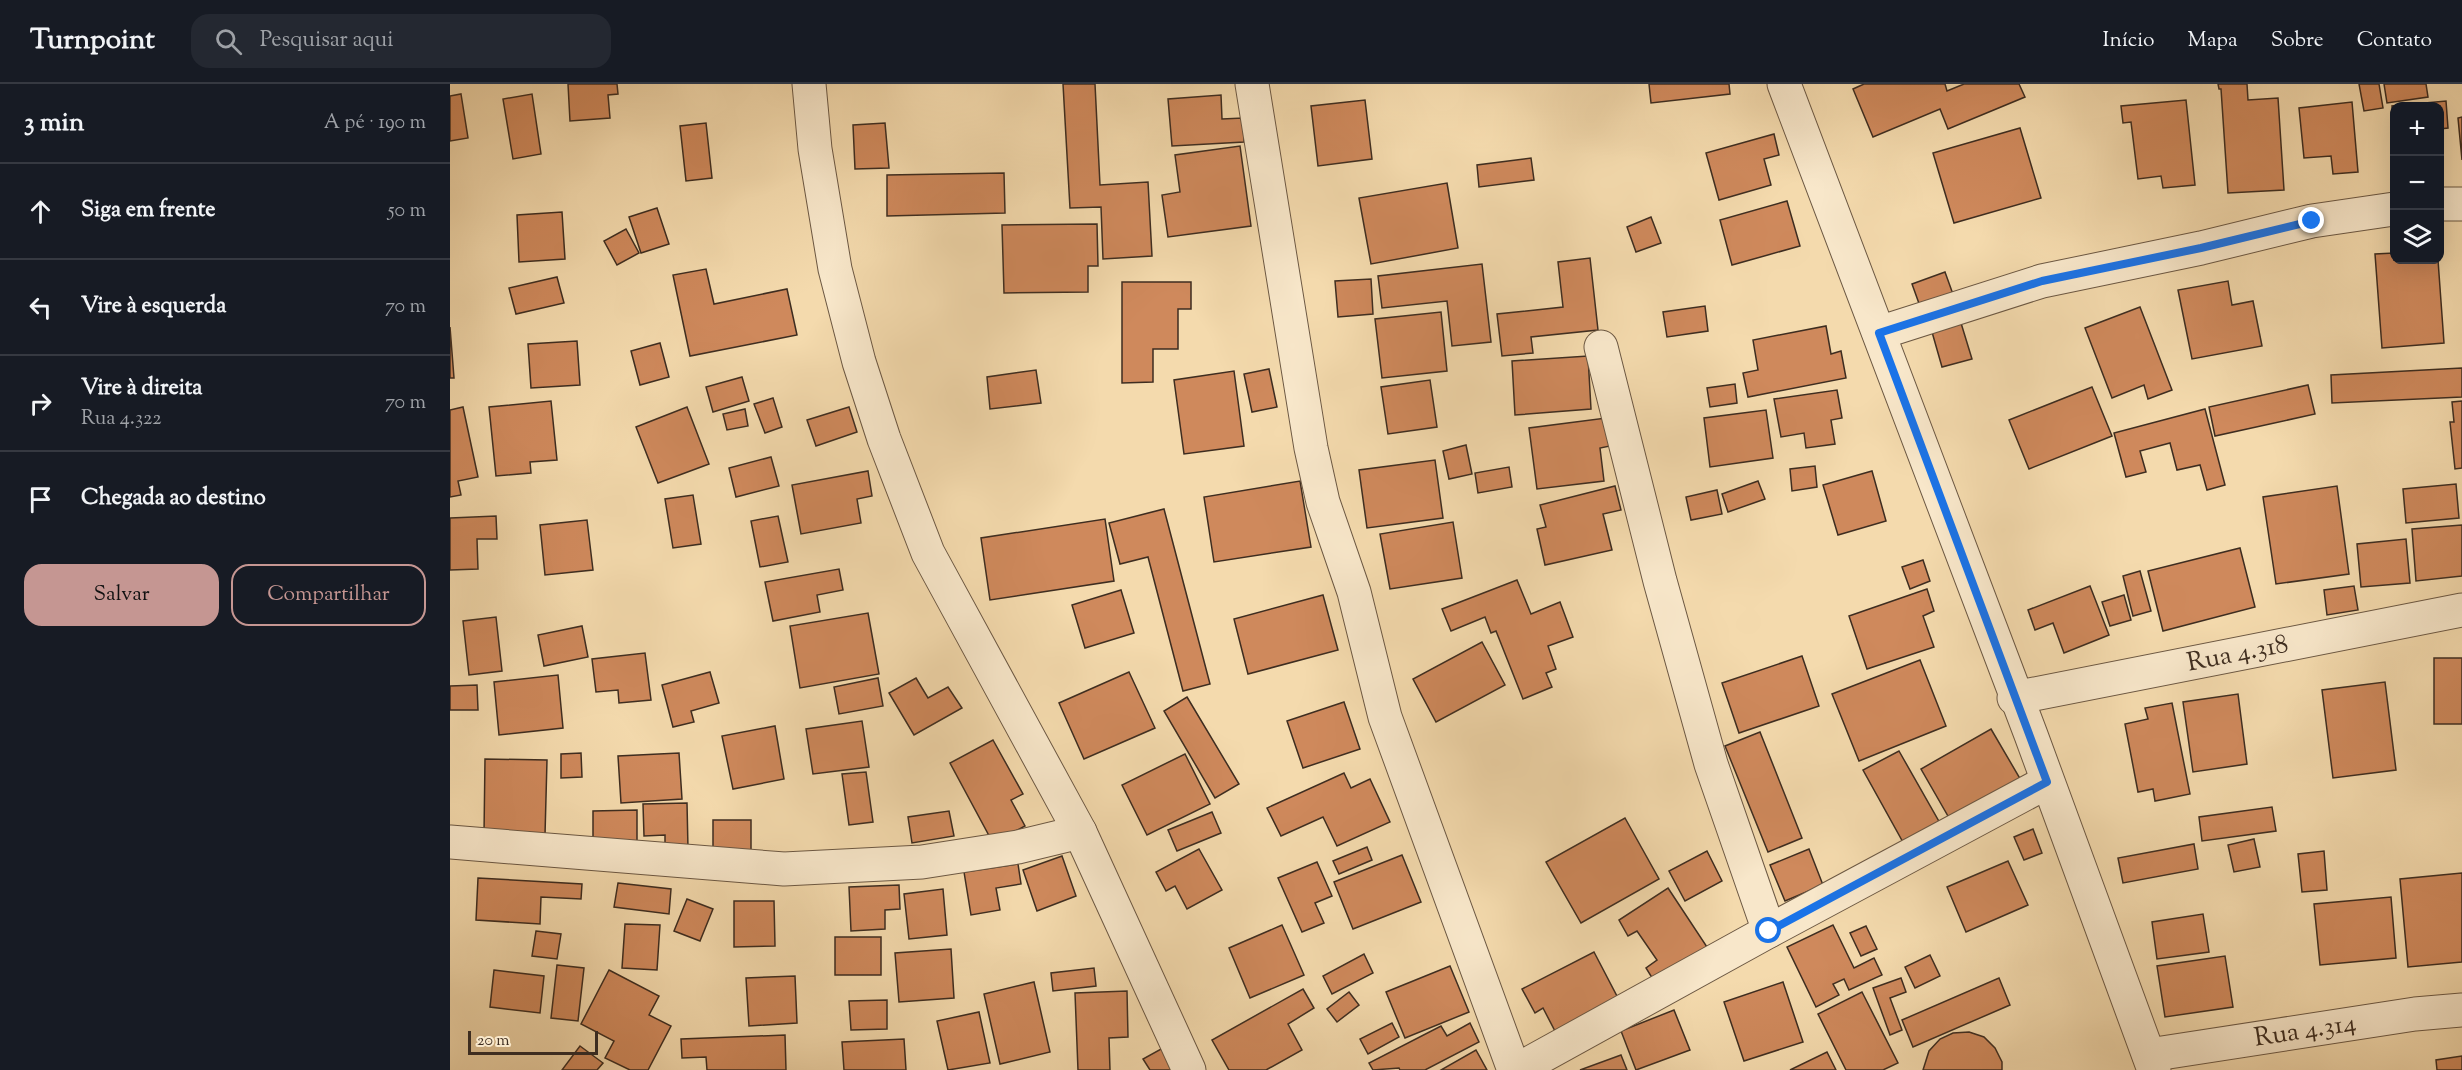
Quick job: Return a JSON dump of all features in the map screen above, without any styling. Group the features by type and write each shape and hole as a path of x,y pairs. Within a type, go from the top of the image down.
{"street":[{"path":"809,84 814,149 835,269 859,362 884,439 928,553 1080,832 1189,1070"},
{"path":"1252,84 1311,448 1323,502 1354,592 1385,717 1516,1070 2047,782"},
{"path":"1784,84 2151,1062"},
{"path":"2444,204 2462,204"},
{"path":"1879,333 2042,281 2201,248 2312,221 2390,210"},
{"path":"1601,347 1660,581 1711,764 1769,931"},
{"name":"Rua 4.318","path":"2014,698 2462,610"},
{"path":"450,842 784,869 922,862 1018,847 1080,832"},
{"name":"Rua 4.314","path":"2151,1062 2415,1014 2462,1010"}],"building":[{"path":"568,84 617,84 618,94 608,95 610,118 570,121"},
{"path":"1063,84 1095,84 1100,185 1148,182 1152,256 1103,259 1101,207 1070,208"},
{"path":"1649,84 1729,84 1730,94 1651,103"},
{"path":"1864,84 1945,84 1947,91 1964,84 2019,84 2025,97 1948,129 1940,109 1873,137 1853,89"},
{"path":"2218,84 2247,84 2248,100 2278,98 2284,190 2228,193 2221,89"},
{"path":"2359,84 2379,84 2383,108 2364,111"},
{"path":"2384,84 2426,84 2428,97 2387,103"},
{"path":"461,94 468,138 450,141 450,96"},
{"path":"532,94 541,154 513,159 503,99"},
{"path":"1221,95 1222,119 1243,118 1244,142 1172,146 1168,99"},
{"path":"1365,100 1372,159 1318,166 1311,106"},
{"path":"2186,100 2195,185 2163,188 2161,176 2138,179 2131,122 2123,123 2121,106"},
{"path":"2446,101 2448,128 2444,128 2444,102 2435,102"},
{"path":"2352,102 2358,172 2333,174 2331,156 2304,158 2299,108"},
{"path":"2462,117 2462,160 2458,118"},
{"path":"706,123 712,178 686,181 680,126"},
{"path":"885,123 889,168 855,169 853,125"},
{"path":"2020,128 2041,198 1954,223 1933,153"},
{"path":"1774,134 1779,155 1764,159 1771,185 1719,200 1706,153"},
{"path":"1240,146 1251,226 1168,237 1162,195 1180,192 1175,155"},
{"path":"1531,158 1534,180 1479,187 1477,165"},
{"path":"1004,173 1005,213 887,216 887,175"},
{"path":"1447,183 1458,248 1371,264 1359,198"},
{"path":"1787,201 1800,246 1732,265 1720,220"},
{"path":"657,208 669,244 641,253 629,217"},
{"path":"562,212 565,259 519,262 517,215"},
{"path":"1651,217 1661,243 1636,252 1627,227"},
{"path":"1097,224 1098,266 1088,266 1088,292 1004,293 1002,225"},
{"path":"626,229 639,253 617,265 604,241"},
{"path":"2390,253 2390,264 2438,264 2444,343 2382,348 2375,254"},
{"path":"1590,258 1598,330 1531,337 1533,353 1502,356 1497,314 1563,307 1558,262"},
{"path":"1482,264 1491,342 1452,346 1447,301 1382,308 1378,276"},
{"path":"706,269 714,304 787,289 797,335 690,356 673,275"},
{"path":"1945,272 1954,297 1921,309 1912,284"},
{"path":"557,277 564,303 516,314 509,288"},
{"path":"1371,279 1373,314 1338,317 1335,281"},
{"path":"2228,281 2232,305 2253,301 2262,346 2192,359 2178,290"},
{"path":"1122,282 1191,282 1191,309 1178,309 1178,349 1153,349 1153,382 1122,383"},
{"path":"1705,306 1708,331 1667,337 1663,312"},
{"path":"2140,307 2172,390 2148,399 2144,385 2112,398 2085,328"},
{"path":"1441,312 1447,371 1382,378 1375,319"},
{"path":"1961,323 1972,359 1942,367 1932,332"},
{"path":"1826,326 1831,354 1841,351 1846,378 1748,397 1743,373 1758,370 1753,340"},
{"path":"450,327 454,378 450,378"},
{"path":"577,341 580,385 531,388 528,344"},
{"path":"660,343 669,377 640,385 631,351"},
{"path":"1588,356 1591,409 1515,415 1512,361"},
{"path":"2462,368 2462,397 2332,403 2331,375"},
{"path":"1269,369 1277,407 1252,412 1244,374"},
{"path":"1036,370 1041,403 990,409 987,377"},
{"path":"1234,371 1244,446 1184,454 1174,380"},
{"path":"742,377 749,401 713,412 706,387"},
{"path":"1430,380 1437,427 1388,434 1381,387"},
{"path":"1735,384 1737,403 1710,407 1707,388"},
{"path":"2308,385 2315,414 2215,436 2209,407"},
{"path":"2092,387 2112,436 2029,469 2009,420"},
{"path":"1837,390 1842,418 1831,420 1835,444 1806,448 1804,433 1781,437 1774,399"},
{"path":"773,398 782,427 765,433 754,404"},
{"path":"551,401 557,460 530,462 531,473 496,476 489,407"},
{"path":"2462,401 2462,468 2455,469 2450,422 2454,422 2452,402"},
{"path":"463,407 478,477 458,481 461,495 450,497 450,410"},
{"path":"687,407 709,464 658,483 636,427"},
{"path":"849,407 857,432 816,446 807,420"},
{"path":"745,409 748,426 727,430 723,414"},
{"path":"2205,409 2225,485 2207,490 2200,465 2177,470 2170,443 2140,451 2146,472 2126,477 2114,433"},
{"path":"1766,410 1773,458 1710,467 1704,418"},
{"path":"1606,418 1610,446 1600,448 1604,481 1537,489 1529,428"},
{"path":"1466,445 1472,474 1449,479 1443,451"},
{"path":"771,457 779,486 736,497 729,468"},
{"path":"1435,460 1443,518 1367,528 1359,470"},
{"path":"1815,466 1817,487 1792,491 1790,469"},
{"path":"1509,467 1512,487 1478,493 1475,473"},
{"path":"868,471 872,496 857,499 861,523 801,534 792,485"},
{"path":"1872,471 1886,521 1838,535 1823,485"},
{"path":"1300,481 1311,547 1214,562 1204,497"},
{"path":"1758,481 1765,499 1728,512 1722,494"},
{"path":"2456,484 2459,518 2406,523 2403,489"},
{"path":"1615,486 1621,510 1603,514 1612,550 1545,565 1537,529 1546,527 1540,505"},
{"path":"2337,486 2349,574 2276,584 2263,497"},
{"path":"1717,490 1722,514 1691,520 1686,497"},
{"path":"693,495 701,544 673,548 665,499"},
{"path":"1164,509 1210,684 1183,691 1148,557 1120,564 1109,523"},
{"path":"496,516 497,539 477,539 478,569 450,570 450,518"},
{"path":"778,516 788,562 760,567 751,521"},
{"path":"1105,519 1114,581 990,600 981,538"},
{"path":"587,520 593,570 545,575 540,525"},
{"path":"1453,522 1462,578 1390,589 1380,534"},
{"path":"2462,525 2462,576 2416,581 2412,529"},
{"path":"2406,539 2410,583 2361,587 2357,544"},
{"path":"2240,548 2255,607 2163,631 2148,571"},
{"path":"1923,560 1930,581 1910,589 1902,567"},
{"path":"839,569 843,590 817,595 820,612 773,621 765,582"},
{"path":"2140,571 2151,611 2133,616 2123,576"},
{"path":"1517,580 1531,614 1560,602 1573,637 1548,646 1556,669 1546,673 1552,687 1523,699 1496,631 1491,633 1485,617 1451,631 1442,609"},
{"path":"2090,586 2109,635 2064,653 2053,623 2035,630 2028,610"},
{"path":"2354,586 2358,610 2327,615 2324,590"},
{"path":"1927,589 1934,611 1923,616 1934,647 1867,669 1849,616"},
{"path":"1121,590 1134,633 1085,648 1072,605"},
{"path":"1323,595 1338,650 1248,674 1234,619"},
{"path":"2124,595 2131,620 2110,626 2102,602"},
{"path":"868,613 879,674 800,688 790,626"},
{"path":"496,617 502,671 469,675 463,621"},
{"path":"582,626 588,657 544,666 538,635"},
{"path":"1482,642 1505,685 1436,722 1413,679"},
{"path":"645,653 651,700 619,703 618,690 596,692 592,659"},
{"path":"1802,656 1819,706 1739,733 1722,683"},
{"path":"2434,658 2462,658 2462,724 2434,724"},
{"path":"1920,660 1946,726 1859,761 1832,694"},
{"path":"710,672 719,703 691,711 694,722 673,727 662,685"},
{"path":"1129,672 1155,728 1084,759 1059,703"},
{"path":"558,675 563,728 499,735 494,682"},
{"path":"878,678 883,706 839,714 834,687"},
{"path":"916,678 928,698 948,687 962,708 914,735 889,693"},
{"path":"2385,682 2396,770 2333,778 2322,690"},
{"path":"477,685 478,710 450,710 450,686"},
{"path":"2238,694 2247,764 2193,772 2183,702"},
{"path":"1187,697 1239,784 1215,798 1164,711"},
{"path":"1344,702 1360,749 1303,768 1287,721"},
{"path":"2172,703 2190,794 2155,801 2153,789 2138,792 2125,724 2148,719 2145,708"},
{"path":"862,721 869,767 813,774 806,729"},
{"path":"775,726 784,779 733,789 722,736"},
{"path":"1991,729 2022,782 1952,823 1921,769"},
{"path":"1760,732 1802,838 1768,852 1725,746"},
{"path":"993,740 1023,794 1011,800 1025,826 993,843 950,763"},
{"path":"1899,751 1941,825 1904,844 1863,770"},
{"path":"581,753 582,777 561,778 561,754"},
{"path":"679,753 682,799 621,803 618,756"},
{"path":"1185,754 1210,804 1147,835 1122,785"},
{"path":"485,759 547,760 545,835 484,834"},
{"path":"866,772 873,822 849,825 842,774"},
{"path":"1344,773 1351,788 1370,779 1390,822 1337,846 1323,817 1281,836 1267,808"},
{"path":"687,803 688,849 665,849 665,835 644,836 643,804"},
{"path":"2272,807 2276,831 2202,841 2199,817"},
{"path":"637,810 637,851 593,841 593,811"},
{"path":"949,811 954,836 912,843 908,817"},
{"path":"1212,812 1221,833 1177,851 1168,830"},
{"path":"1625,818 1659,879 1581,923 1546,862"},
{"path":"713,820 751,820 751,850 713,850"},
{"path":"2033,829 2042,853 2024,860 2014,837"},
{"path":"2254,839 2260,867 2234,872 2228,845"},
{"path":"2194,844 2198,869 2123,883 2118,858"},
{"path":"1367,847 1372,860 1339,874 1333,861"},
{"path":"1199,849 1222,890 1187,909 1175,886 1166,891 1156,872"},
{"path":"1809,849 1823,885 1785,901 1770,865"},
{"path":"1707,851 1722,881 1685,901 1669,871"},
{"path":"2324,851 2327,890 2302,892 2298,854"},
{"path":"1402,855 1421,902 1353,929 1334,882"},
{"path":"1062,856 1076,896 1037,911 1023,870"},
{"path":"2008,861 2028,905 1966,932 1947,887"},
{"path":"1317,862 1332,896 1315,903 1324,923 1302,932 1278,878"},
{"path":"1018,864 1021,884 996,888 1000,910 971,915 964,872"},
{"path":"2462,873 2462,962 2408,967 2400,879"},
{"path":"478,878 582,884 581,899 541,897 540,924 476,920"},
{"path":"618,883 671,889 669,914 614,907"},
{"path":"899,885 900,909 885,910 885,929 851,931 849,887"},
{"path":"1668,888 1707,947 1654,981 1646,968 1657,960 1637,931 1628,936 1619,920"},
{"path":"943,889 947,935 909,939 904,894"},
{"path":"2391,897 2396,958 2320,965 2314,904"},
{"path":"687,899 713,909 700,941 674,931"},
{"path":"734,901 774,901 775,946 734,947"},
{"path":"2203,914 2209,952 2157,959 2152,922"},
{"path":"625,924 660,925 657,970 622,968"},
{"path":"1282,925 1304,975 1250,998 1229,948"},
{"path":"1833,925 1854,968 1874,958 1882,975 1849,990 1844,979 1833,984 1839,995 1816,1007 1787,947"},
{"path":"1866,926 1877,949 1861,956 1850,933"},
{"path":"536,931 561,934 557,959 532,956"},
{"path":"835,937 881,937 881,975 835,975"},
{"path":"951,949 954,998 899,1002 895,953"},
{"path":"1594,952 1619,1000 1556,1033 1543,1008 1535,1013 1522,989"},
{"path":"1364,954 1373,973 1332,994 1323,976"},
{"path":"1930,955 1940,976 1915,988 1905,967"},
{"path":"2225,956 2233,1007 2165,1017 2157,966"},
{"path":"557,965 584,968 578,1021 551,1018"},
{"path":"1450,966 1469,1012 1405,1038 1386,992"},
{"path":"1094,968 1096,986 1053,991 1051,973"},
{"path":"494,970 544,976 540,1013 490,1007"},
{"path":"609,970 659,996 649,1015 671,1026 648,1070 630,1070 605,1058 614,1041 581,1024"},
{"path":"795,976 797,1023 749,1026 746,978"},
{"path":"1901,978 1906,992 1890,998 1902,1030 1890,1035 1873,988"},
{"path":"1999,978 2010,1005 1913,1047 1902,1020"},
{"path":"1034,982 1050,1052 1000,1064 984,994"},
{"path":"1783,982 1803,1042 1744,1061 1724,1002"},
{"path":"1303,989 1314,1008 1288,1024 1302,1050 1266,1070 1229,1070 1212,1040"},
{"path":"1127,991 1128,1037 1109,1038 1110,1070 1078,1070 1075,993"},
{"path":"1349,992 1359,1005 1337,1022 1327,1009"},
{"path":"1862,992 1898,1063 1883,1070 1846,1070 1818,1014"},
{"path":"887,1000 887,1029 851,1030 849,1001"},
{"path":"1674,1010 1690,1050 1636,1070 1621,1031"},
{"path":"979,1012 990,1063 948,1070 937,1021"},
{"path":"1392,1023 1399,1037 1368,1054 1360,1039"},
{"path":"1470,1023 1479,1042 1425,1070 1400,1070 1399,1068 1373,1070 1369,1063 1441,1026 1447,1036"},
{"path":"1969,1032 1984,1037 1995,1048 2002,1062 2002,1070 1923,1070 1929,1051 1940,1039 1953,1033"},
{"path":"785,1035 786,1070 707,1070 706,1057 682,1058 681,1039"},
{"path":"904,1039 906,1070 844,1070 842,1042"},
{"path":"1170,1044 1178,1070 1150,1070 1143,1059"},
{"path":"580,1046 603,1063 597,1070 562,1070"},
{"path":"1476,1050 1487,1070 1441,1070"},
{"path":"1827,1052 1836,1070 1790,1070"},
{"path":"1621,1055 1627,1070 1580,1070"},
{"path":"2462,1056 2462,1070 2437,1070 2436,1060"}],"route":[{"path":"1769,931 2047,782 1879,333 2042,281 2201,248 2312,221"}]}
